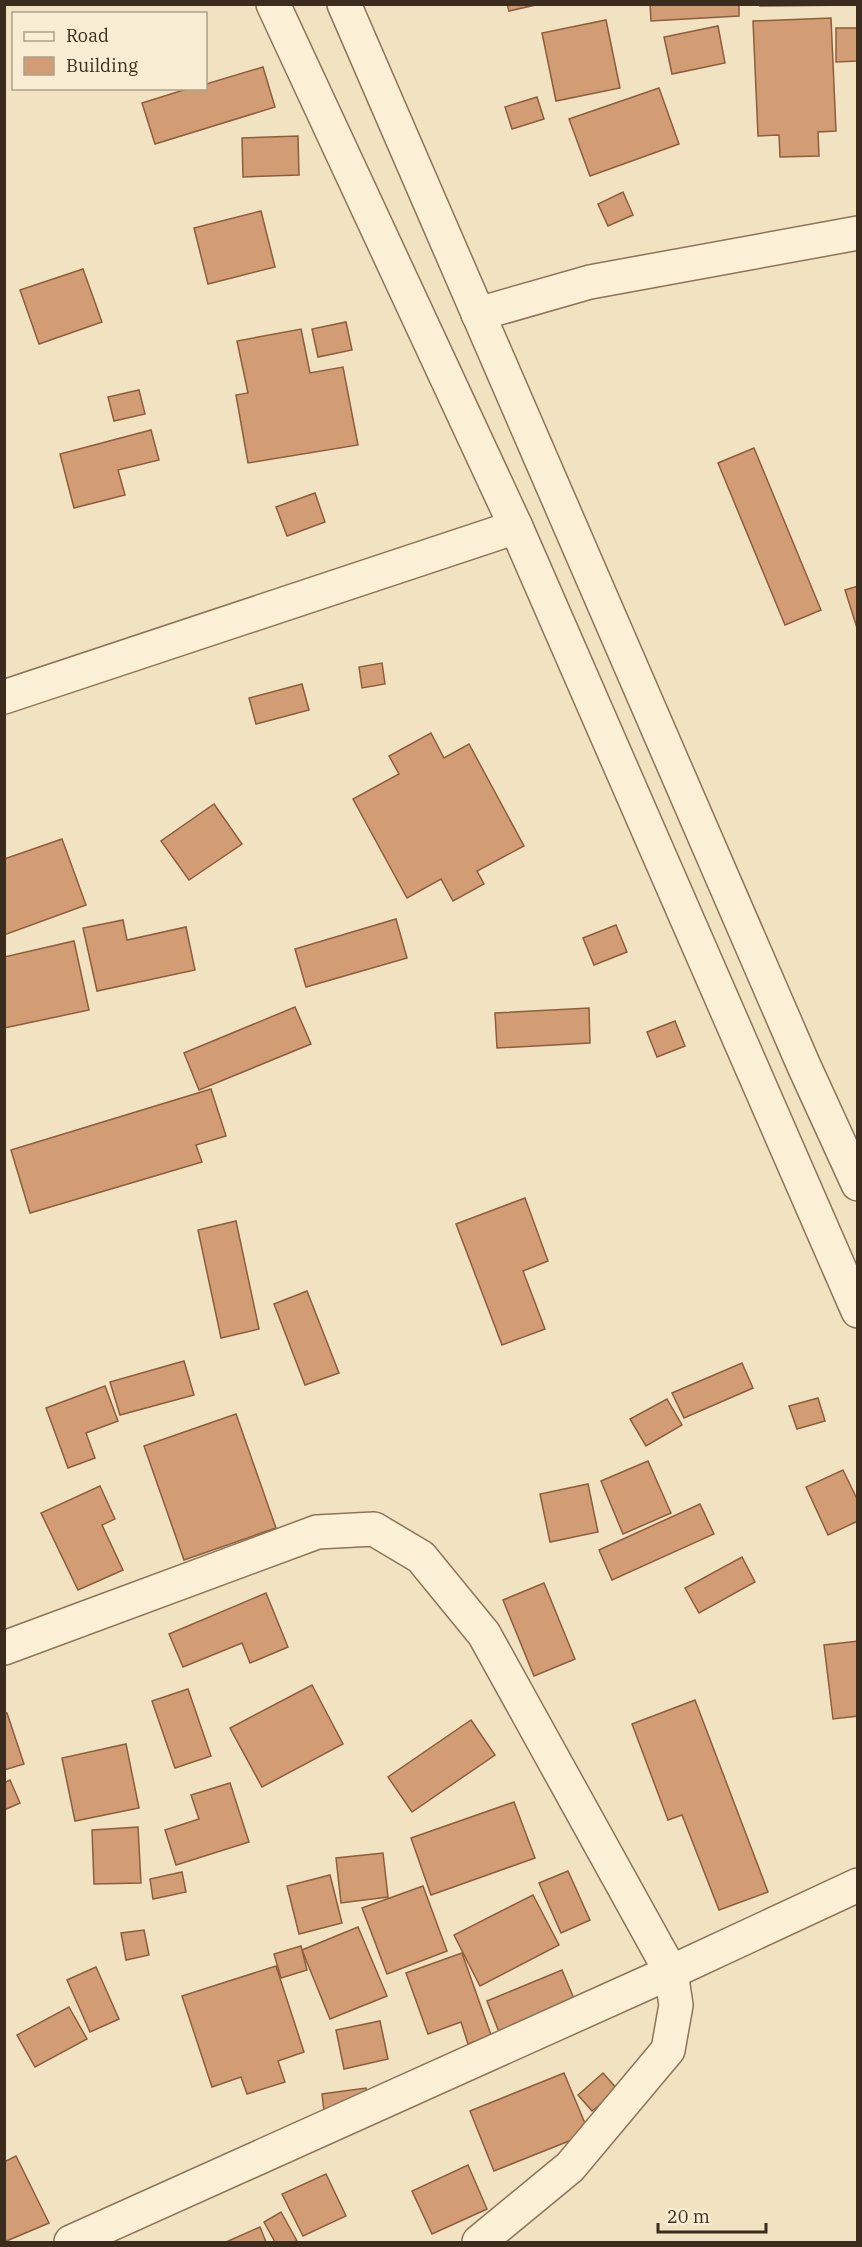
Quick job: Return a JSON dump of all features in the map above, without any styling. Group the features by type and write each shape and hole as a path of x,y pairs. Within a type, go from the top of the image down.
{"street":[{"path":"273,4 516,527 858,1311"},
{"path":"344,4 799,1055 858,1184"},
{"path":"478,314 590,282 858,232"},
{"path":"4,697 516,527"},
{"path":"4,1648 317,1532 374,1529 421,1557 484,1634 671,1972 676,2005 668,2050 570,2167 479,2242"},
{"path":"71,2242 671,1972 858,1885"}],"building":[{"path":"507,4 540,4 509,11"},
{"path":"650,4 739,4 739,16 651,21"},
{"path":"760,4 858,4 858,5 760,6"},
{"path":"831,18 836,131 818,132 819,156 780,157 779,135 758,136 753,21"},
{"path":"606,20 620,88 556,101 542,33"},
{"path":"718,26 725,63 672,74 664,37"},
{"path":"836,28 858,28 858,61 836,62"},
{"path":"263,67 275,107 155,144 142,103 184,90 207,90 207,84"},
{"path":"659,88 679,144 590,176 569,119"},
{"path":"537,97 544,119 512,129 505,107"},
{"path":"298,136 299,175 243,177 242,138"},
{"path":"623,192 633,215 608,226 598,204"},
{"path":"261,211 275,267 208,284 194,228"},
{"path":"83,269 102,322 39,344 20,290"},
{"path":"346,322 352,350 318,357 312,329"},
{"path":"301,329 310,373 343,367 358,445 248,463 236,395 248,393 237,341"},
{"path":"139,390 145,414 114,421 108,397"},
{"path":"151,430 159,460 118,470 125,495 74,508 60,454"},
{"path":"754,448 821,610 785,625 718,463"},
{"path":"315,493 325,522 287,536 276,507"},
{"path":"858,586 858,628 857,628 845,590"},
{"path":"382,663 385,684 362,688 359,667"},
{"path":"302,684 309,710 256,724 249,698"},
{"path":"431,733 444,758 469,744 524,846 477,871 484,884 453,901 441,879 407,898 353,799 399,774 389,756"},
{"path":"214,804 242,844 189,880 161,841"},
{"path":"62,839 86,905 4,935 4,859"},
{"path":"396,919 407,958 306,987 295,949"},
{"path":"123,920 127,940 186,927 195,970 97,991 83,928"},
{"path":"616,925 627,952 594,965 583,938"},
{"path":"74,941 89,1010 4,1028 4,957"},
{"path":"295,1007 311,1044 199,1090 184,1053"},
{"path":"589,1008 590,1043 497,1048 495,1013"},
{"path":"675,1021 685,1046 657,1057 647,1032"},
{"path":"211,1089 226,1136 196,1145 202,1162 30,1213 11,1150"},
{"path":"525,1198 548,1261 523,1271 545,1329 502,1345 456,1224"},
{"path":"236,1221 259,1329 221,1338 198,1230"},
{"path":"307,1291 339,1373 305,1385 274,1304"},
{"path":"184,1361 194,1395 120,1415 110,1382"},
{"path":"742,1363 753,1388 684,1418 672,1393"},
{"path":"105,1386 118,1421 86,1433 95,1458 68,1468 46,1408"},
{"path":"818,1398 825,1421 797,1429 789,1406"},
{"path":"667,1399 682,1425 646,1446 630,1419"},
{"path":"236,1414 276,1528 184,1560 144,1446"},
{"path":"648,1461 671,1513 623,1534 601,1481"},
{"path":"843,1470 858,1501 858,1521 828,1535 806,1487"},
{"path":"588,1484 598,1532 550,1542 540,1494"},
{"path":"100,1486 115,1519 102,1525 123,1570 78,1590 41,1513"},
{"path":"700,1504 714,1534 612,1580 599,1550"},
{"path":"742,1557 755,1582 699,1613 685,1588"},
{"path":"544,1583 575,1659 534,1676 503,1600"},
{"path":"266,1593 288,1647 250,1663 242,1643 183,1667 169,1634"},
{"path":"858,1641 858,1716 833,1719 824,1645"},
{"path":"312,1685 343,1744 262,1787 230,1728"},
{"path":"188,1689 211,1756 175,1768 152,1701"},
{"path":"695,1700 768,1892 719,1910 682,1815 668,1820 632,1724"},
{"path":"4,1713 7,1713 24,1764 4,1770"},
{"path":"471,1720 495,1755 412,1812 388,1777"},
{"path":"126,1744 139,1808 75,1821 62,1758"},
{"path":"10,1780 20,1803 4,1810 4,1783"},
{"path":"230,1783 249,1842 176,1865 165,1830 199,1819 191,1795"},
{"path":"514,1802 535,1858 431,1895 411,1838"},
{"path":"138,1827 141,1883 94,1884 92,1830"},
{"path":"383,1853 388,1897 341,1903 336,1858"},
{"path":"568,1871 590,1920 561,1933 539,1883"},
{"path":"182,1872 186,1892 153,1899 150,1879"},
{"path":"330,1875 342,1923 299,1934 287,1886"},
{"path":"423,1886 447,1951 387,1974 362,1908"},
{"path":"533,1895 559,1945 480,1986 454,1935"},
{"path":"358,1927 387,1996 330,2019 302,1950"},
{"path":"144,1930 149,1955 126,1960 121,1933"},
{"path":"301,1946 307,1970 281,1978 274,1954"},
{"path":"462,1953 491,2035 468,2044 461,2022 428,2034 406,1973"},
{"path":"276,1966 304,2052 278,2061 285,2082 247,2094 241,2077 212,2087 182,1996"},
{"path":"96,1967 119,2019 90,2032 67,1980"},
{"path":"562,1970 575,2001 499,2032 487,2001"},
{"path":"69,2007 87,2039 35,2067 17,2035"},
{"path":"380,2021 388,2059 344,2069 336,2030"},
{"path":"564,2073 589,2133 494,2171 470,2111"},
{"path":"603,2073 618,2090 592,2111 578,2095"},
{"path":"366,2088 368,2108 324,2112 322,2094"},
{"path":"16,2156 49,2223 4,2242 4,2162"},
{"path":"468,2165 487,2209 432,2234 412,2191"},
{"path":"326,2174 346,2216 303,2236 282,2194"},
{"path":"281,2212 297,2241 275,2242 264,2222"},
{"path":"260,2227 266,2242 226,2242"}]}
